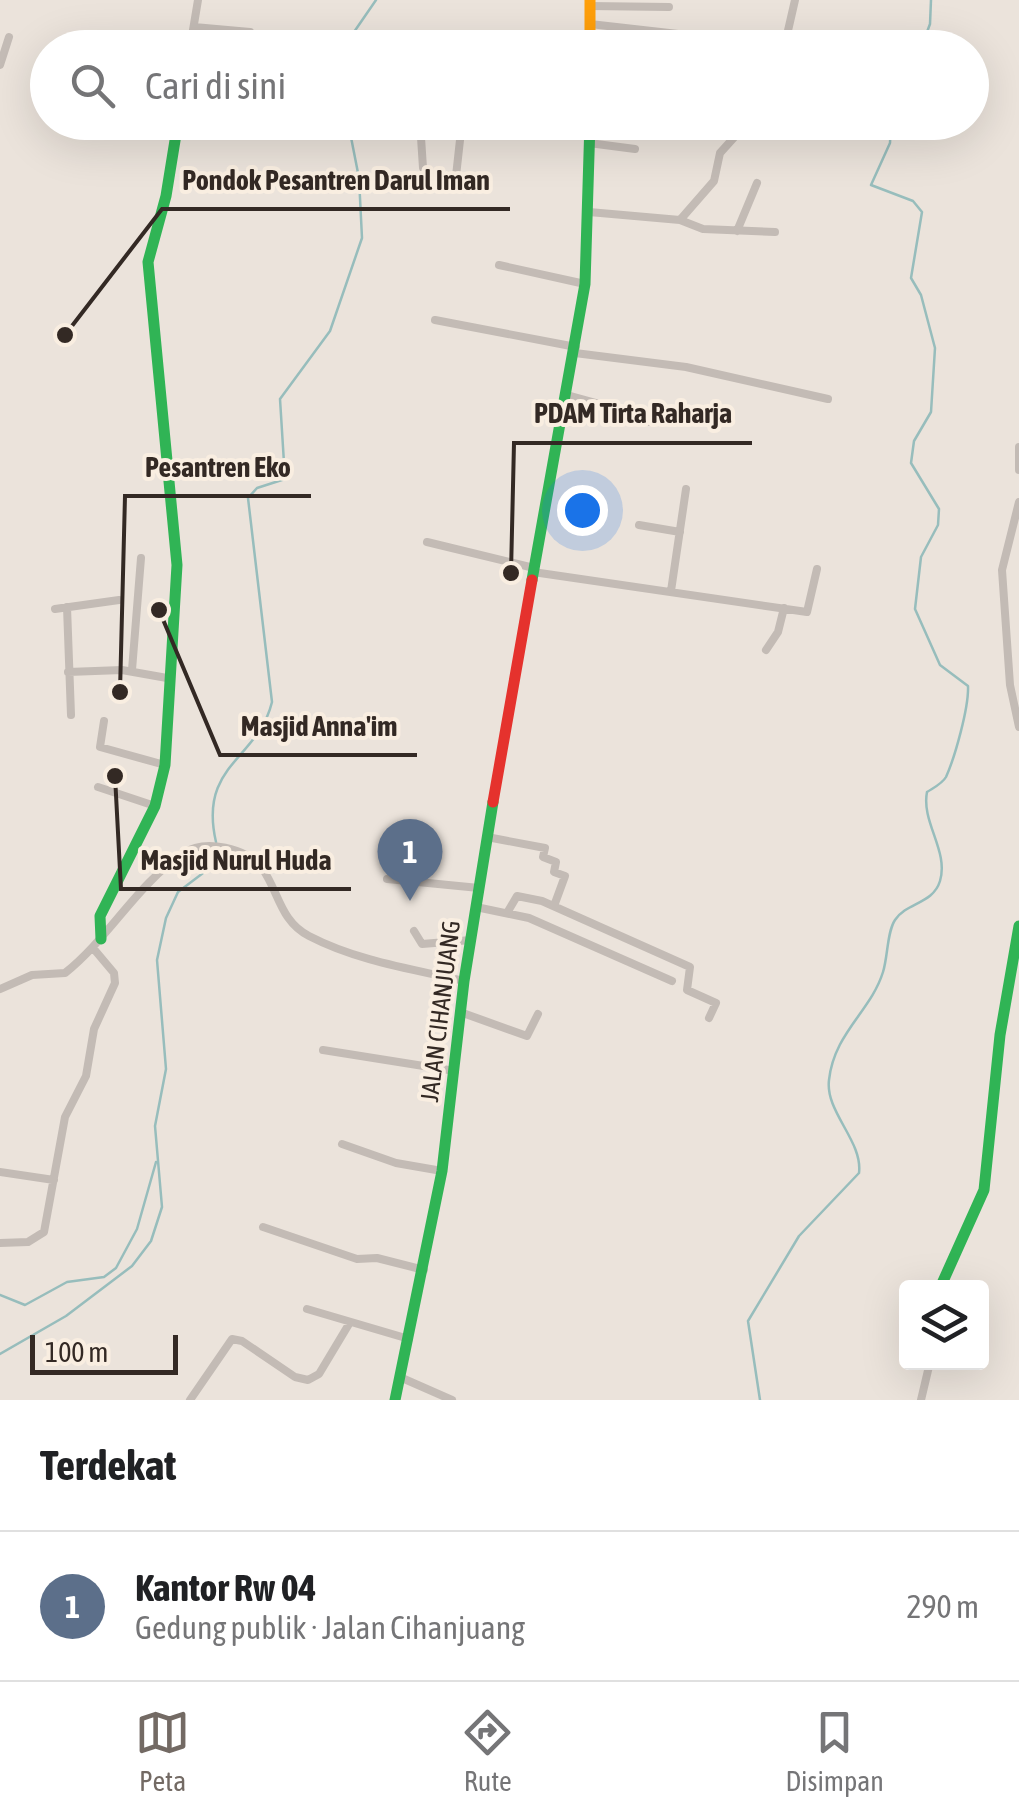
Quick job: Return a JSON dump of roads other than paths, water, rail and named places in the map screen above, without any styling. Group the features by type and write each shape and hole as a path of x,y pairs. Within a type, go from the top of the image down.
{"main road":[{"path":"590,3 590,30"},
{"path":"97,943 100,916 154,806 165,765 167,678 177,566 148,262 166,196 175,140"},
{"name":"JALAN CIHANJUANG","path":"395,1400 442,1171 464,981 487,837 576,350 585,284 590,142"},
{"path":"944,1280 984,1190 1000,1035 1019,926"}],"street":[{"path":"193,30 198,0"},
{"path":"788,30 794,0"},
{"path":"590,3 669,7"},
{"path":"590,24 672,30"},
{"path":"194,27 228,30"},
{"path":"0,65 8,36"},
{"path":"421,140 423,168 428,174 456,176 460,140"},
{"path":"680,220 714,182 720,152 731,140"},
{"path":"590,142 635,149"},
{"path":"737,230 757,183"},
{"path":"589,212 680,220 703,229 775,232"},
{"path":"499,266 585,284"},
{"path":"435,320 576,350 686,367 828,399"},
{"path":"567,396 607,406 615,420 651,422"},
{"path":"1019,447 1019,470"},
{"path":"671,592 686,489"},
{"path":"1019,502 1002,570 1011,694 1019,727"},
{"path":"640,525 680,532"},
{"path":"427,542 534,570 809,611 817,569"},
{"path":"132,670 142,558"},
{"path":"55,608 119,600"},
{"path":"67,607 71,715"},
{"path":"766,650 778,632 784,608"},
{"path":"68,672 132,670 167,678"},
{"path":"104,721 100,747 165,765"},
{"path":"98,787 154,806"},
{"path":"487,837 544,848 543,857 556,862 554,872 564,876 554,906"},
{"path":"2,986 32,975 66,974 160,873 186,852 218,846 261,867 288,920 306,935 382,962 464,981"},
{"path":"387,878 479,888"},
{"path":"508,913 517,896 554,906 690,968 687,990 716,1003 709,1018"},
{"path":"476,907 529,918 672,981"},
{"path":"414,931 422,944 471,940"},
{"path":"0,1243 28,1242 44,1232 65,1118 86,1076 94,1028 115,982 97,943"},
{"path":"460,1012 527,1036 538,1014"},
{"path":"323,1050 455,1071"},
{"path":"342,1144 442,1171"},
{"path":"0,1172 54,1180"},
{"path":"263,1226 358,1259 377,1258 424,1270"},
{"path":"308,1309 348,1324 410,1339"},
{"path":"190,1400 232,1339 242,1341 296,1377 308,1380 319,1374 348,1324"},
{"path":"922,1400 928,1370"},
{"path":"402,1378 452,1400"}],"waterway":[{"path":"355,30 376,0"},
{"path":"928,30 931,0"},
{"path":"216,842 215,795 222,779 265,721 272,702 248,498 257,488 285,479 280,399 330,331 362,238 359,178 352,140"},
{"path":"760,1400 748,1321 799,1236 859,1173 855,1149 829,1092 832,1063 877,986 895,920 932,894 940,881 941,859 928,814 927,792 946,777 968,695 968,686 940,665 915,609 921,557 938,525 939,509 911,463 914,441 931,412 935,348 921,295 911,278 922,212 913,201 871,185 890,140"},
{"path":"0,1354 66,1316 132,1266 151,1241 162,1207 155,1126 166,1069 157,960 166,918 178,892 211,867 218,850"},
{"path":"0,1295 25,1305 67,1282 104,1277 116,1268 137,1229 156,1162"}],"place":[{"name":"Pondok Pesantren Darul Iman","path":"65,335"},
{"name":"PDAM Tirta Raharja","path":"511,573"},
{"name":"Masjid Anna'im","path":"159,610"},
{"name":"Pesantren Eko","path":"120,692"},
{"name":"Masjid Nurul Huda","path":"115,776"},
{"name":"Kantor Rw 04","path":"410,901"}]}
